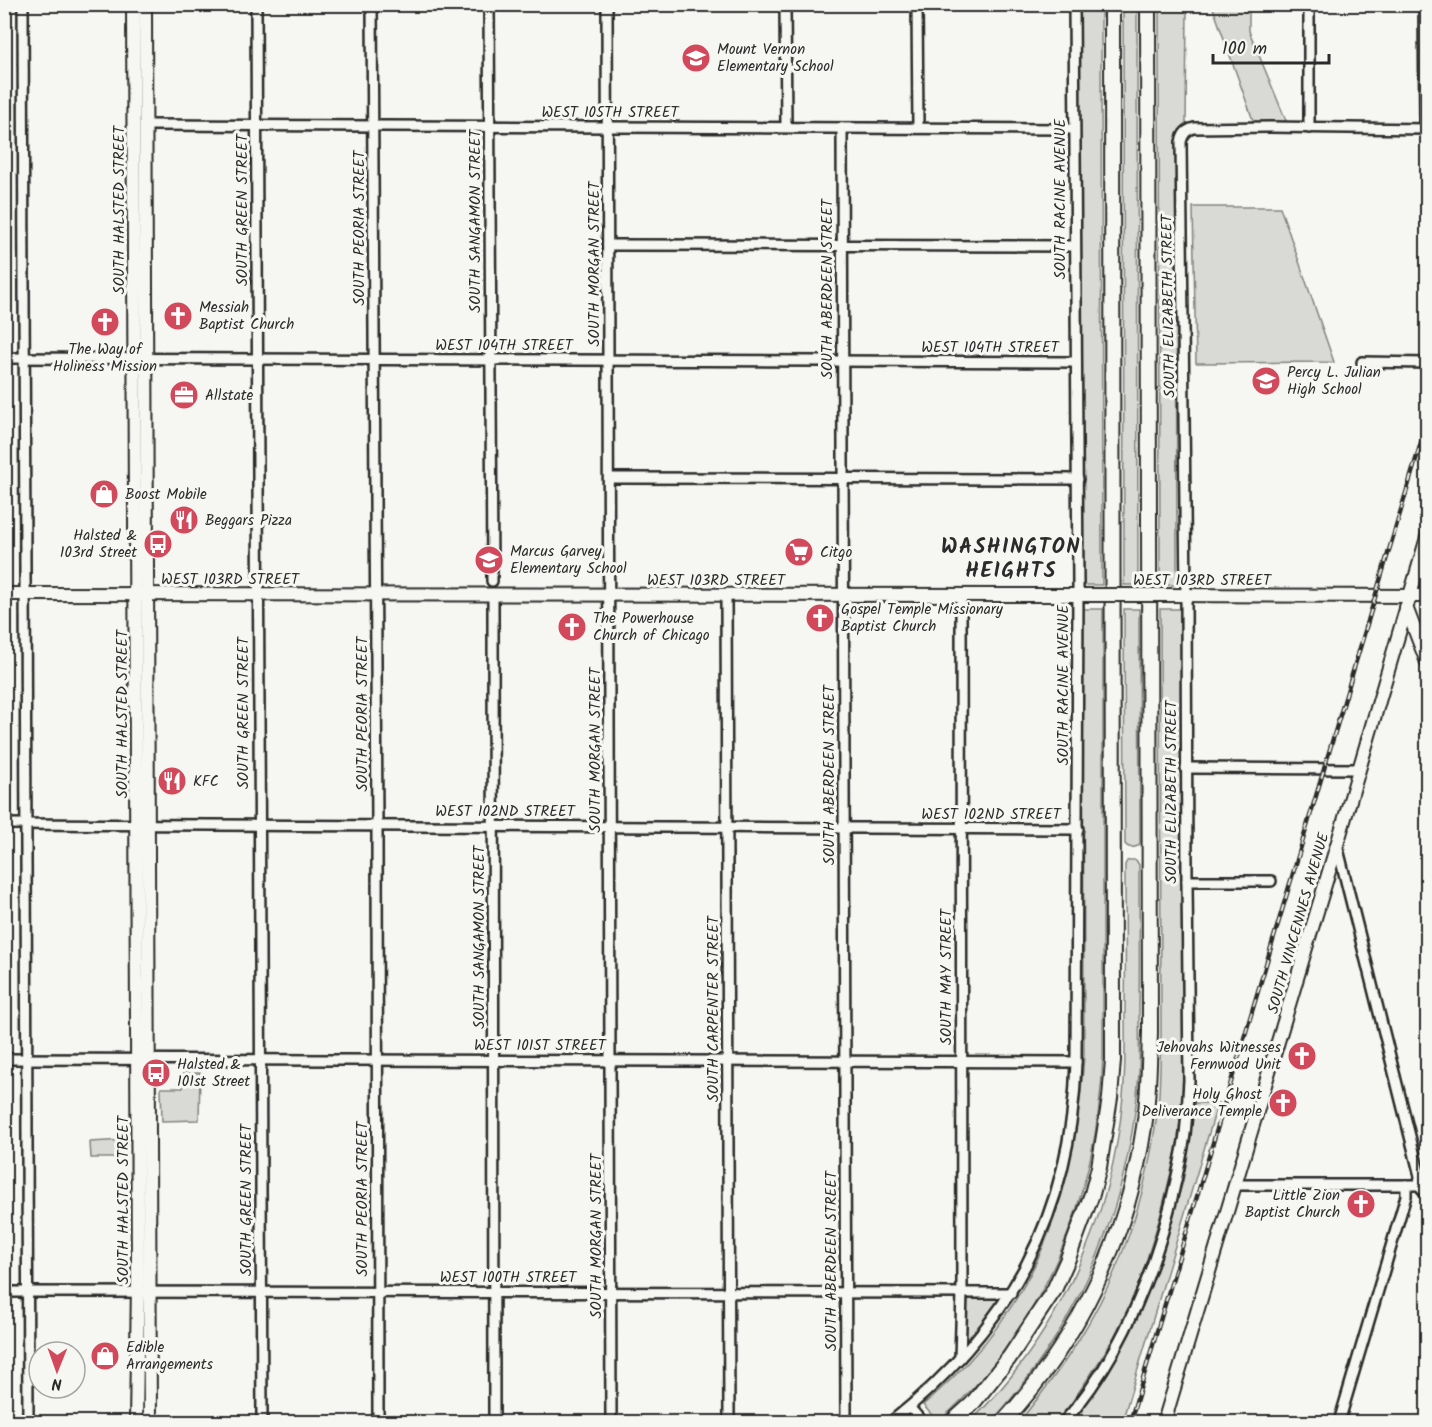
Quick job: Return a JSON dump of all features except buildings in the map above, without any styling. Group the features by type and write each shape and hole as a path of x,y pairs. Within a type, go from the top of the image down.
{"highway":[{"path":"952,1422 972,1404 1009,1358 1053,1290 1067,1261 1092,1194 1099,1167 1110,1098 1113,1060 1112,4"},
{"path":"1003,1422 1036,1384 1062,1347 1099,1279 1126,1208 1145,1126 1150,1032 1148,4"}],"main road":[{"name":"SOUTH HALSTED STREET","path":"133,4 140,124"},
{"name":"SOUTH HALSTED STREET","path":"145,4 140,124 143,1059 144,1292 150,1422"},
{"name":"SOUTH VINCENNES AVENUE","path":"1164,1422 1428,534"},
{"name":"WEST 103RD STREET","path":"4,594 1186,595 1408,602 1428,596"},
{"path":"1408,602 1428,665"},
{"name":"SOUTH HALSTED STREET","path":"136,1422 144,1292"}],"street":[{"path":"23,4 28,1422"},
{"name":"SOUTH GREEN STREET","path":"256,4 262,1422"},
{"name":"SOUTH PEORIA STREET","path":"372,4 378,1422"},
{"name":"SOUTH SANGAMON STREET","path":"489,4 492,581"},
{"name":"SOUTH MORGAN STREET","path":"607,4 611,1422"},
{"path":"785,4 786,127"},
{"path":"917,4 918,128"},
{"name":"SOUTH RACINE AVENUE","path":"891,1422 909,1408 960,1358 989,1325 1011,1293 1034,1252 1048,1217 1060,1181 1073,1108 1076,1062 1078,596 1074,4"},
{"path":"1309,4 1309,128 1426,129 1424,4"},
{"name":"WEST 105TH STREET","path":"140,124 1074,129"},
{"name":"SOUTH ABERDEEN STREET","path":"842,128 846,1422"},
{"name":"SOUTH ELIZABETH STREET","path":"1065,1422 1106,1365 1134,1312 1159,1245 1179,1169 1185,1136 1189,1080 1181,142 1185,133 1194,128 1309,128"},
{"path":"608,245 1075,246"},
{"name":"WEST 104TH STREET","path":"4,358 1076,363"},
{"path":"1362,362 1428,363"},
{"path":"609,478 1078,479"},
{"name":"SOUTH SANGAMON STREET","path":"493,595 494,1422"},
{"name":"SOUTH CARPENTER STREET","path":"726,595 729,1422"},
{"name":"SOUTH MAY STREET","path":"960,1358 962,1293 961,596"},
{"path":"1186,768 1359,769"},
{"name":"WEST 102ND STREET","path":"4,824 1077,829"},
{"path":"1337,845 1420,1176 1428,1196"},
{"path":"1186,881 1270,881"},
{"name":"WEST 101ST STREET","path":"4,1059 1076,1062"},
{"path":"1236,1185 1423,1185"},
{"path":"1339,1422 1406,1196 1406,1185"},
{"name":"WEST 100TH STREET","path":"4,1292 1011,1293"},
{"path":"909,1408 922,1422"}],"shaded area":[{"path":"1079,5 1101,5 1102,585 1083,585"},
{"path":"1123,5 1137,5 1138,585 1124,585"},
{"path":"1159,5 1187,5 1186,124 1179,131 1176,144 1177,585 1160,585"},
{"path":"1212,5 1249,5 1249,31 1287,123 1254,123"},
{"path":"1193,207 1280,207 1334,362 1196,363"},
{"path":"1083,609 1103,609 1103,1057 1099,1109 1090,1159 1077,1209 1058,1257 1035,1302 1008,1346 975,1386 938,1422 923,1405 969,1361 997,1327 1020,1293 1039,1256 1054,1219 1074,1140 1084,1056"},
{"path":"1124,609 1139,609 1140,843 1132,847 1125,844"},
{"path":"1160,609 1182,609 1184,1026 1182,1102 1177,1148 1160,1217 1141,1278 1113,1339 1068,1408 1055,1422 1019,1422 1071,1352 1109,1284 1133,1223 1155,1128 1161,1041"},
{"path":"1130,860 1136,860 1139,865 1139,1074 1124,1171 1112,1217 1075,1304 1051,1345 1023,1384 991,1422 970,1422 1001,1389 1054,1314 1093,1230 1107,1186 1117,1142 1124,1085 1125,865"},
{"path":"183,1073 200,1073 199,1120 162,1121 161,1088 183,1088"},
{"path":"1194,1103 1218,1103 1122,1422 1074,1422 1077,1413 1089,1399 1118,1353 1136,1319 1156,1271 1183,1181"},
{"path":"125,1140 125,1158 91,1158 90,1142"},
{"path":"969,1297 1001,1298 1001,1301 966,1345 965,1299"}],"railway":[{"path":"1130,1422 1428,419"}],"place":[{"name":"Mount Vernon Elementary School","path":"696,58"},
{"name":"Messiah Baptist Church","path":"178,316"},
{"name":"The Way of Holiness Mission","path":"105,322"},
{"name":"Percy L. Julian High School","path":"1266,381"},
{"name":"Allstate","path":"184,395"},
{"name":"Boost Mobile","path":"104,494"},
{"name":"Beggars Pizza","path":"184,520"},
{"name":"Halsted & 103rd Street","path":"158,544"},
{"name":"Citgo","path":"799,552"},
{"name":"Marcus Garvey Elementary School","path":"489,560"},
{"name":"Gospel Temple Missionary Baptist Church","path":"820,618"},
{"name":"The Powerhouse Church of Chicago","path":"572,627"},
{"name":"KFC","path":"172,781"},
{"name":"Jehovahs Witnesses Fernwood Unit","path":"1302,1056"},
{"name":"Halsted & 101st Street","path":"156,1073"},
{"name":"Holy Ghost Deliverance Temple","path":"1283,1103"},
{"name":"Little Zion Baptist Church","path":"1361,1204"},
{"name":"Edible Arrangements","path":"105,1356"}],"district":[{"name":"WASHINGTON HEIGHTS","path":"1011,558"}]}
